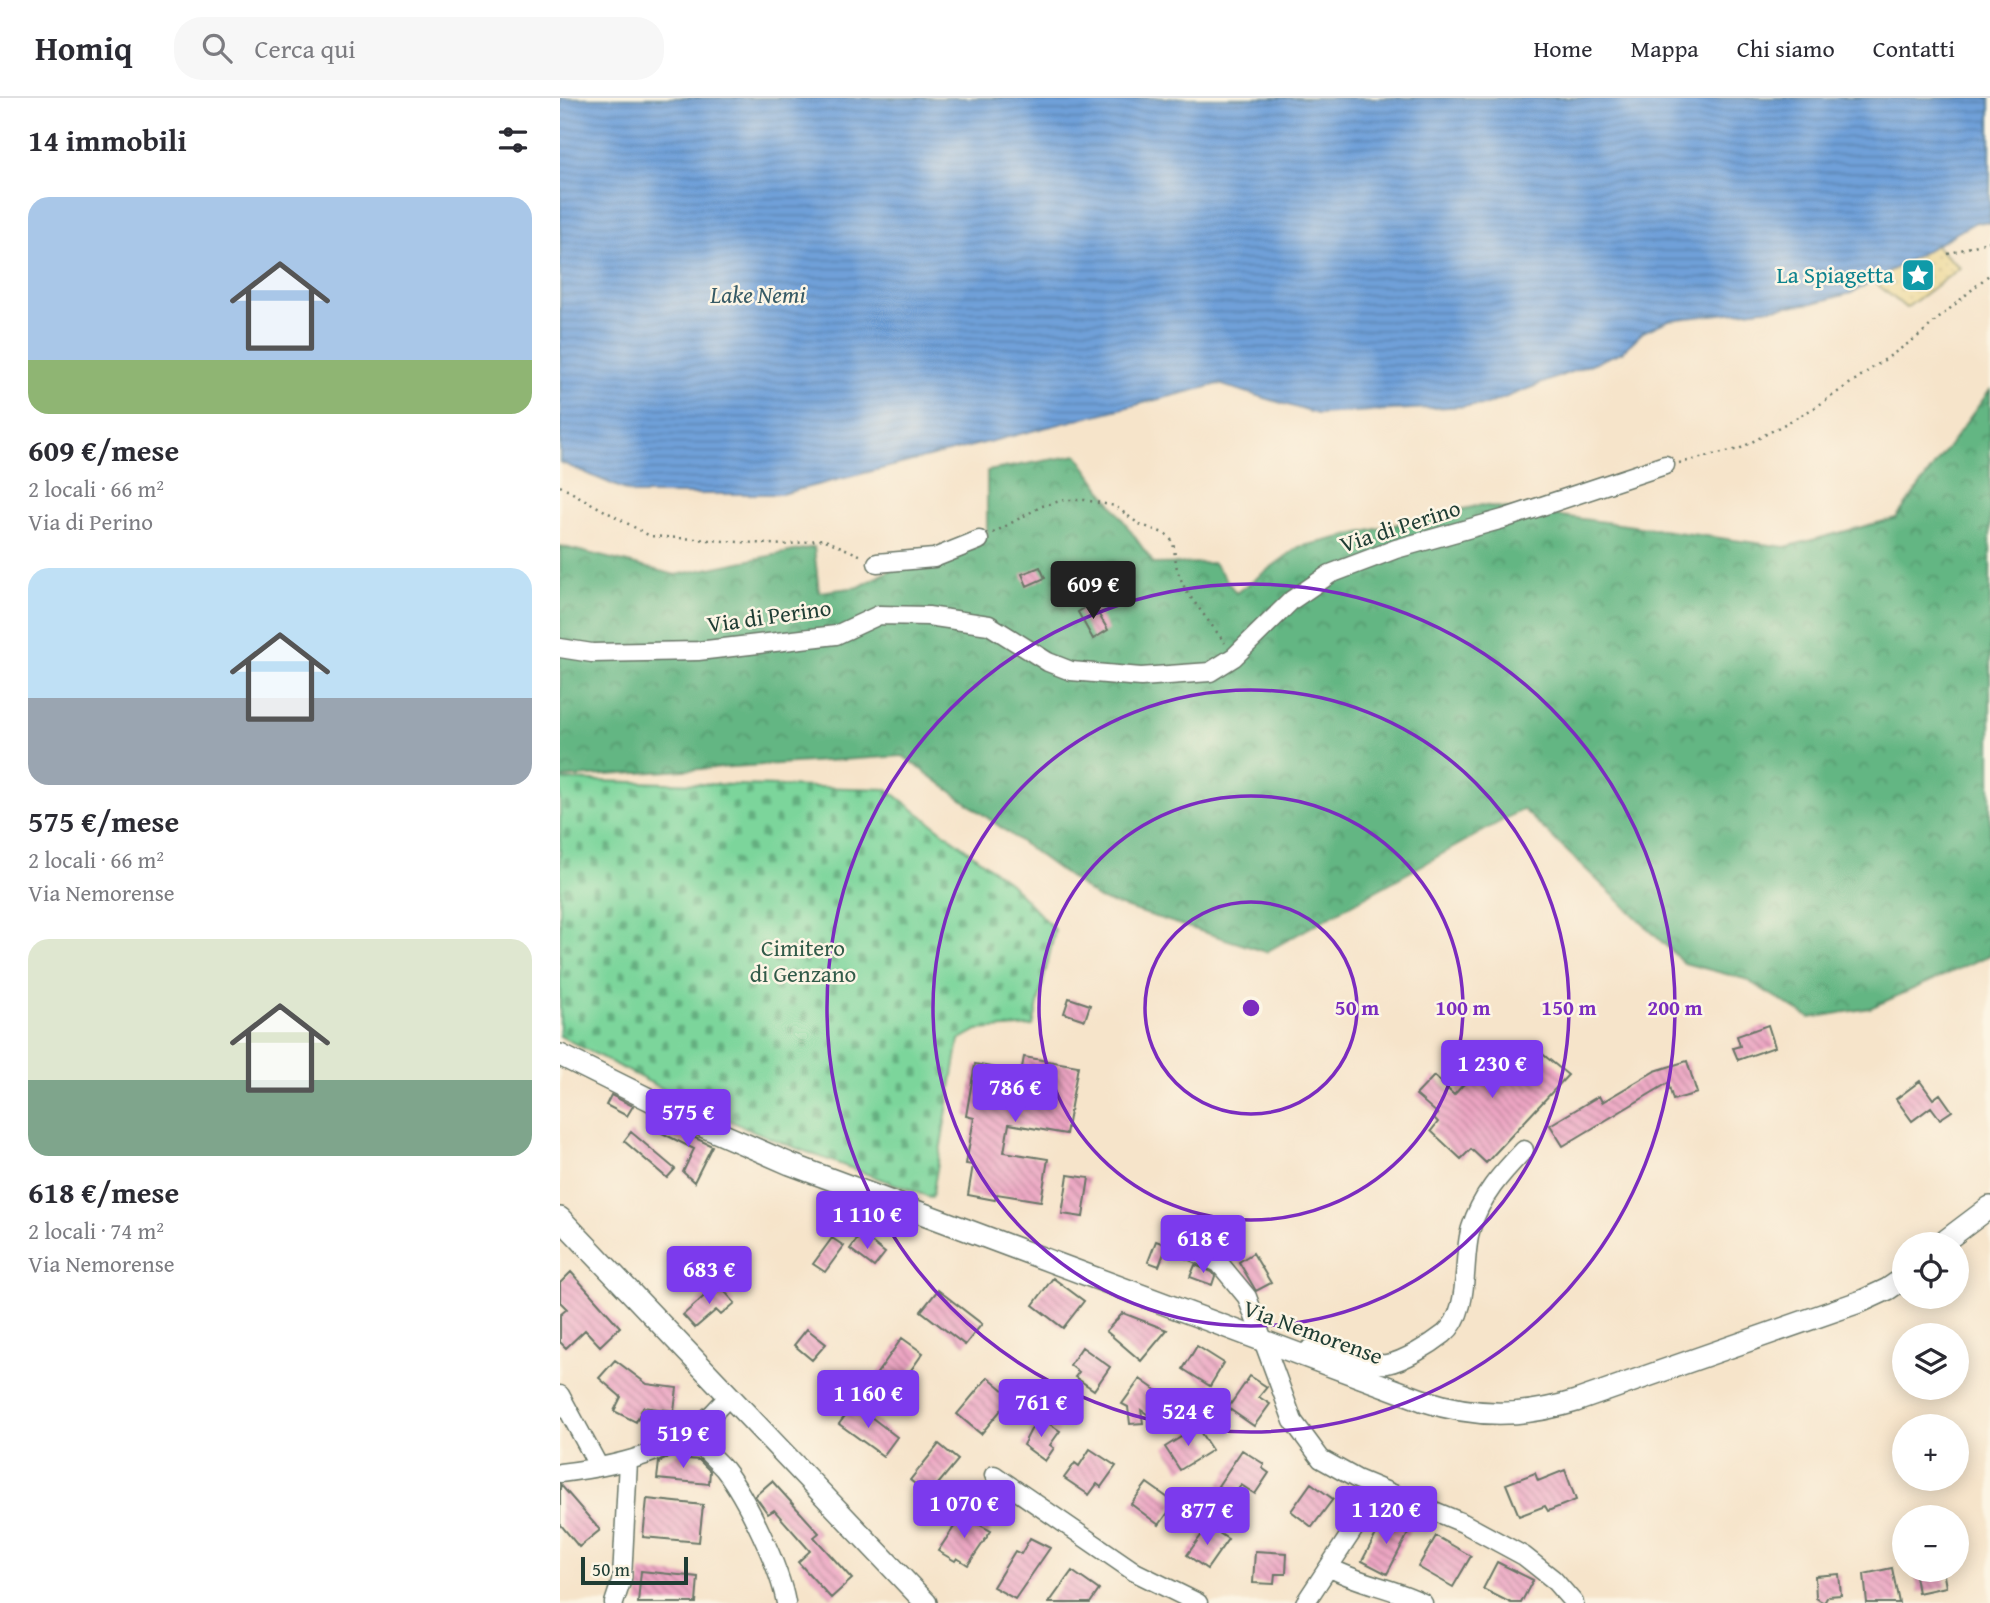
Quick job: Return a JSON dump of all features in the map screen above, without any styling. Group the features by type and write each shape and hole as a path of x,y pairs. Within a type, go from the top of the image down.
{"main road":[{"name":"Via Nemorense","path":"560,1055 770,1156 1262,1341 1454,1409 1498,1415 1528,1414 1576,1401 1862,1301 1892,1286"},
{"path":"1957,1232 1990,1207"},
{"path":"560,1218 926,1603"}],"street":[{"name":"Via di Perino","path":"560,648 592,653 698,651 836,635 879,615 899,615 989,625 1048,662 1071,671 1098,675 1165,676 1210,672 1234,657 1292,600 1330,574 1396,549 1492,523 1665,465"},
{"path":"877,563 934,558 979,540"},
{"path":"1303,1356 1314,1348 1324,1346 1375,1363 1389,1363 1448,1331 1459,1313 1467,1245 1474,1218 1490,1187 1524,1150"},
{"path":"1180,1245 1213,1259 1228,1272 1251,1304 1288,1410 1305,1441 1321,1459 1380,1489 1456,1520 1524,1556 1553,1579 1574,1603"},
{"path":"560,1395 599,1468"},
{"path":"560,1473 599,1468 662,1451 690,1434 712,1415 729,1395"},
{"path":"690,1434 723,1468 741,1496 775,1568 786,1603"},
{"path":"614,1603 622,1579 628,1461"},
{"path":"994,1475 1135,1572 1198,1603"},
{"path":"1305,1603 1380,1489"},
{"path":"1329,1567 1358,1582 1401,1593 1423,1603"}],"path":[{"path":"1948,254 1990,241"},
{"path":"1665,465 1739,449 1816,407 1916,338 1990,274"},
{"path":"560,486 650,536 784,545 822,539 842,545 877,563"},
{"path":"979,540 1042,506 1064,500 1086,500 1115,506 1139,524 1166,534 1173,542 1177,570 1186,591 1234,657"}],"green space":[{"path":"1990,390 1990,955 1870,1008 1810,1018 1745,979 1684,963 1523,809 1266,952 1099,899 903,756 560,778 560,546 676,575 814,547 819,592 859,587 913,558 975,548 987,533 987,471 1077,455 1154,564 1214,563 1236,593 1299,547 1481,505 1785,547 1896,518"},
{"name":"Cimitero di Genzano","path":"560,780 887,789 1010,883 1055,930 1033,1026 977,1030 959,1040 932,1198 777,1141 694,1105 560,1036"}],"sand":[{"name":"La Spiagetta","path":"1935,245 1960,268 1906,308 1873,281"}],"water":[{"name":"Lake Nemi","path":"560,98 1990,98 1990,223 1976,222 1851,293 1813,303 1669,320 1643,332 1622,352 1486,405 1317,414 1219,384 781,494 635,494 560,462"}],"building":[{"path":"1040,567 1045,578 1027,586 1022,574"},
{"path":"1092,603 1108,630 1093,639 1078,612"},
{"path":"1069,998 1090,1005 1085,1020 1064,1013"},
{"path":"1768,1025 1775,1047 1738,1060 1733,1048 1740,1046 1737,1036"},
{"path":"1497,1047 1534,1047 1568,1075 1486,1163 1471,1149 1461,1159 1431,1131 1438,1122 1434,1118 1438,1114 1416,1095 1434,1076 1454,1095"},
{"path":"1024,1057 1078,1066 1066,1134 1009,1124 1004,1152 1048,1159 1041,1201 997,1194 995,1200 968,1195 973,1165 966,1164 974,1118 966,1116 975,1064 1021,1073"},
{"path":"1687,1061 1697,1093 1673,1100 1668,1083 1563,1146 1550,1125 1599,1096 1602,1102 1655,1071"},
{"path":"1920,1081 1933,1099 1940,1094 1952,1111 1940,1119 1931,1107 1912,1121 1896,1099"},
{"path":"611,1095 633,1106 627,1116 606,1105"},
{"path":"660,1121 712,1146 694,1182 683,1172 694,1149 656,1130"},
{"path":"631,1132 675,1169 667,1178 624,1141"},
{"path":"1068,1175 1089,1178 1083,1217 1062,1214"},
{"path":"861,1234 885,1253 874,1267 850,1249"},
{"path":"832,1238 844,1246 825,1272 813,1264"},
{"path":"1156,1241 1167,1245 1159,1266 1148,1262"},
{"path":"1253,1253 1271,1283 1256,1291 1239,1262"},
{"path":"1195,1265 1212,1272 1215,1276 1212,1285 1190,1277"},
{"path":"571,1272 620,1327 600,1346 585,1330 566,1348 560,1342 560,1315 567,1309 560,1302 560,1283"},
{"path":"1053,1278 1084,1301 1063,1328 1033,1305"},
{"path":"718,1284 735,1303 721,1315 716,1310 695,1328 683,1315"},
{"path":"938,1290 982,1324 965,1345 921,1311"},
{"path":"1123,1313 1167,1330 1141,1361 1106,1331"},
{"path":"807,1329 826,1344 812,1360 794,1345"},
{"path":"902,1338 923,1353 894,1394 873,1379"},
{"path":"1197,1346 1224,1363 1210,1386 1183,1369"},
{"path":"1082,1347 1110,1367 1094,1390 1075,1377 1079,1372 1070,1365"},
{"path":"615,1360 647,1384 677,1388 674,1411 643,1407 636,1422 614,1411 621,1397 599,1378"},
{"path":"1250,1376 1267,1387 1259,1397 1270,1404 1254,1426 1228,1408"},
{"path":"988,1377 1012,1397 981,1434 957,1414"},
{"path":"1140,1379 1167,1398 1153,1418 1141,1410 1143,1423 1130,1424 1128,1407 1122,1404"},
{"path":"854,1404 897,1437 883,1456 839,1424"},
{"path":"1038,1416 1060,1431 1050,1445 1054,1448 1045,1461 1023,1445"},
{"path":"1197,1427 1212,1450 1180,1470 1165,1447"},
{"path":"939,1444 958,1460 929,1495 910,1480"},
{"path":"1090,1449 1116,1466 1101,1487 1097,1484 1089,1495 1064,1478 1075,1463 1079,1466"},
{"path":"1242,1450 1264,1464 1262,1468 1269,1473 1255,1494 1241,1485 1234,1496 1218,1486"},
{"path":"682,1451 688,1459 699,1460 710,1471 709,1484 657,1479 659,1462"},
{"path":"1565,1470 1576,1500 1548,1511 1545,1506 1519,1516 1506,1484 1535,1473 1538,1481"},
{"path":"772,1481 819,1533 814,1537 852,1579 831,1598 798,1562 810,1551 774,1510 768,1514 755,1496"},
{"path":"1147,1483 1175,1503 1159,1525 1131,1504"},
{"path":"1311,1483 1333,1499 1312,1527 1291,1511"},
{"path":"560,1484 600,1530 579,1547 560,1524"},
{"path":"647,1499 703,1505 699,1542 643,1537"},
{"path":"962,1515 991,1531 968,1565 938,1551"},
{"path":"1385,1517 1410,1530 1387,1574 1362,1561"},
{"path":"1208,1526 1228,1539 1207,1569 1187,1555"},
{"path":"1436,1536 1471,1556 1453,1587 1418,1567"},
{"path":"1030,1538 1050,1548 1015,1599 993,1587 1015,1551 1021,1554"},
{"path":"1255,1551 1287,1553 1286,1574 1275,1574 1274,1584 1253,1583"},
{"path":"1497,1562 1533,1580 1521,1603 1511,1603 1483,1589"},
{"path":"1892,1568 1892,1582 1895,1582 1899,1603 1867,1603 1864,1574"},
{"path":"641,1571 698,1577 696,1603 638,1603"},
{"path":"1072,1571 1099,1590 1090,1603 1049,1603"},
{"path":"1839,1574 1841,1595 1828,1596 1824,1603 1816,1598 1815,1576"},
{"path":"1916,1582 1945,1582 1946,1587 1918,1593"}],"place":[{"name":"La Spiagetta","path":"1918,275"}]}
